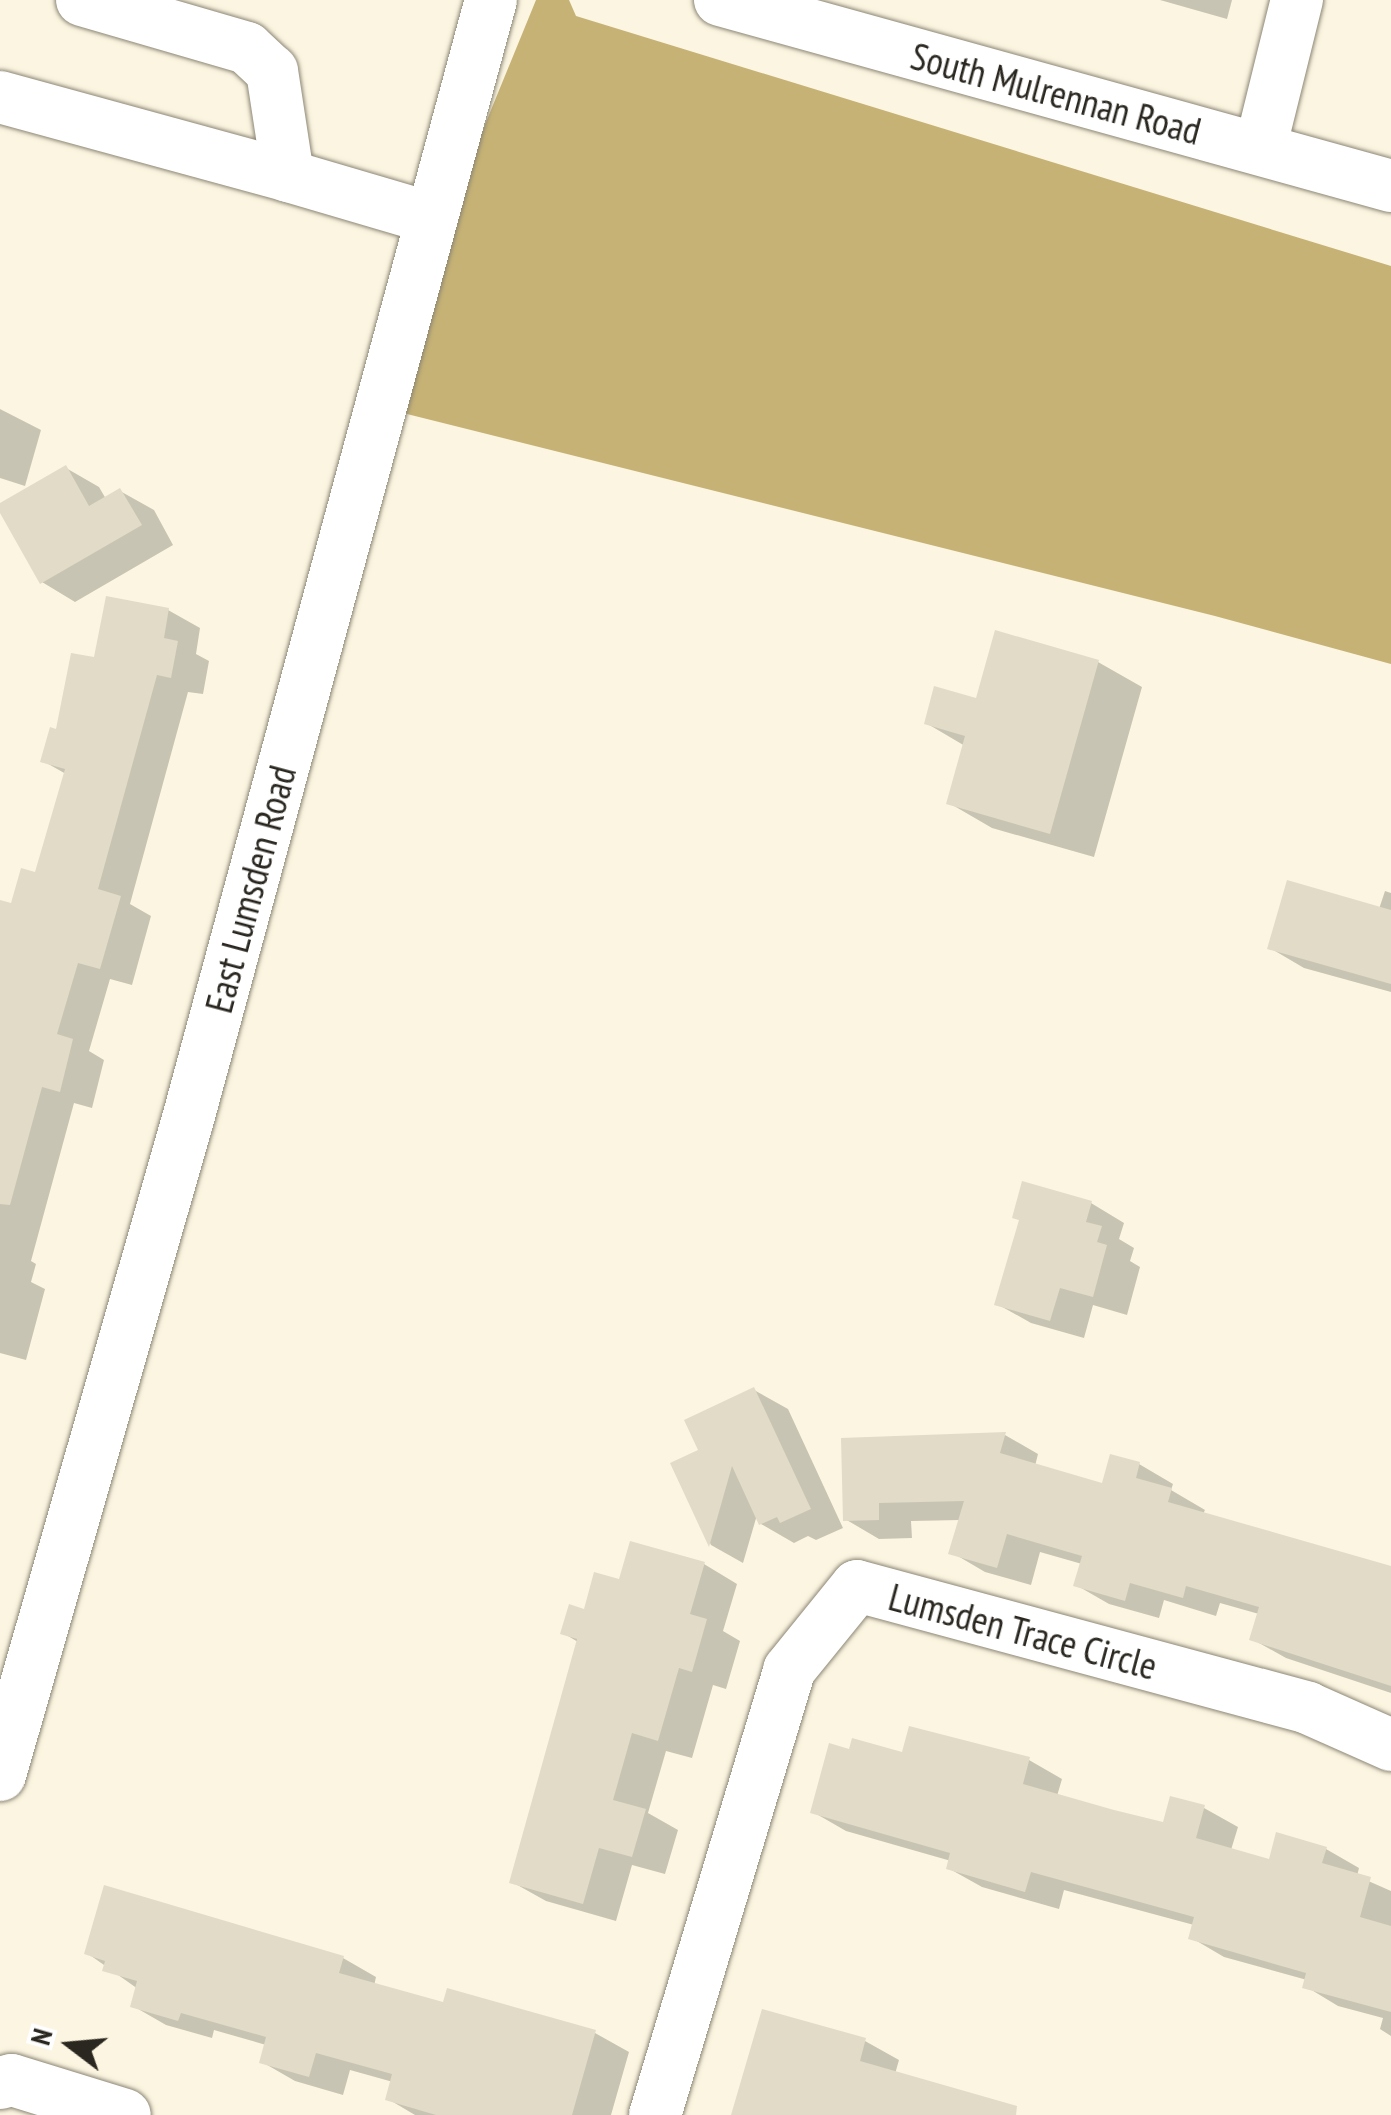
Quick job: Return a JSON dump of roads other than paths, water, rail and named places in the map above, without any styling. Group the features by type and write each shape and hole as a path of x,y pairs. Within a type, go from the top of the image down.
{"street":[{"path":"82,0 247,48 272,71 288,176"},
{"name":"East Lumsden Road","path":"0,1775 188,1119 491,0"},
{"name":"South Mulrennan Road","path":"720,0 1391,186"},
{"path":"1260,149 1297,0"},
{"path":"0,97 431,218"},
{"name":"Lumsden Trace Circle","path":"655,2115 789,1670 856,1586 1308,1708 1391,1745"},
{"path":"0,2083 12,2080 125,2115"}]}
